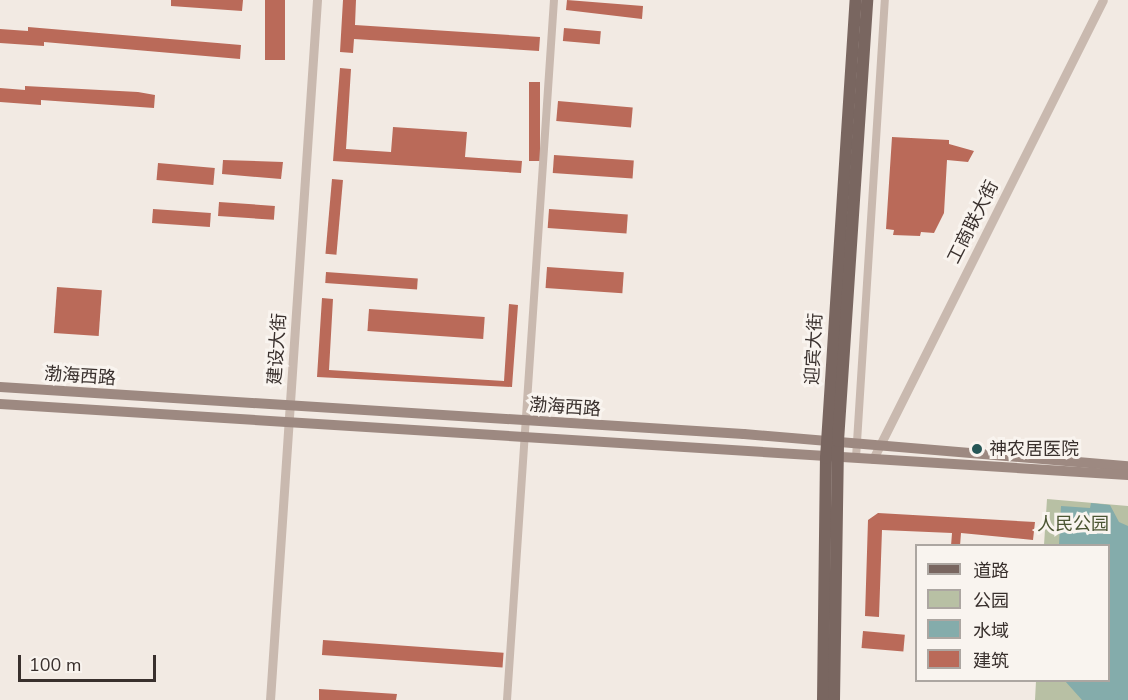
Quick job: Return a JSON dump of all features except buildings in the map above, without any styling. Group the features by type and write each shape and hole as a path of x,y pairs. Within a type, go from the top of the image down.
{"main road":[{"name":"迎宾大街","path":"823,700 832,458 856,0"},
{"name":"迎宾大街","path":"833,441 867,0"},
{"name":"渤海西路","path":"0,387 833,441 879,447 1128,466"},
{"name":"渤海西路","path":"0,404 1128,475"},
{"name":"迎宾大街","path":"832,458 834,700"}],"street":[{"name":"建设大街","path":"270,700 317,0"},
{"path":"507,700 523,420 554,0"},
{"path":"856,458 885,0"},
{"name":"工商联大街","path":"873,459 1102,0"}],"green space":[{"name":"人民公园","path":"1047,499 1128,506 1128,700 1035,700 1036,682 1110,682 1110,544 1044,544"}],"water":[{"name":"人民公园","path":"1091,503 1110,505 1119,522 1128,526 1128,700 1082,700 1066,682 1110,682 1110,544 1059,544 1061,506 1090,508"}],"place":[{"name":"神农居医院","path":"977,449"}]}
